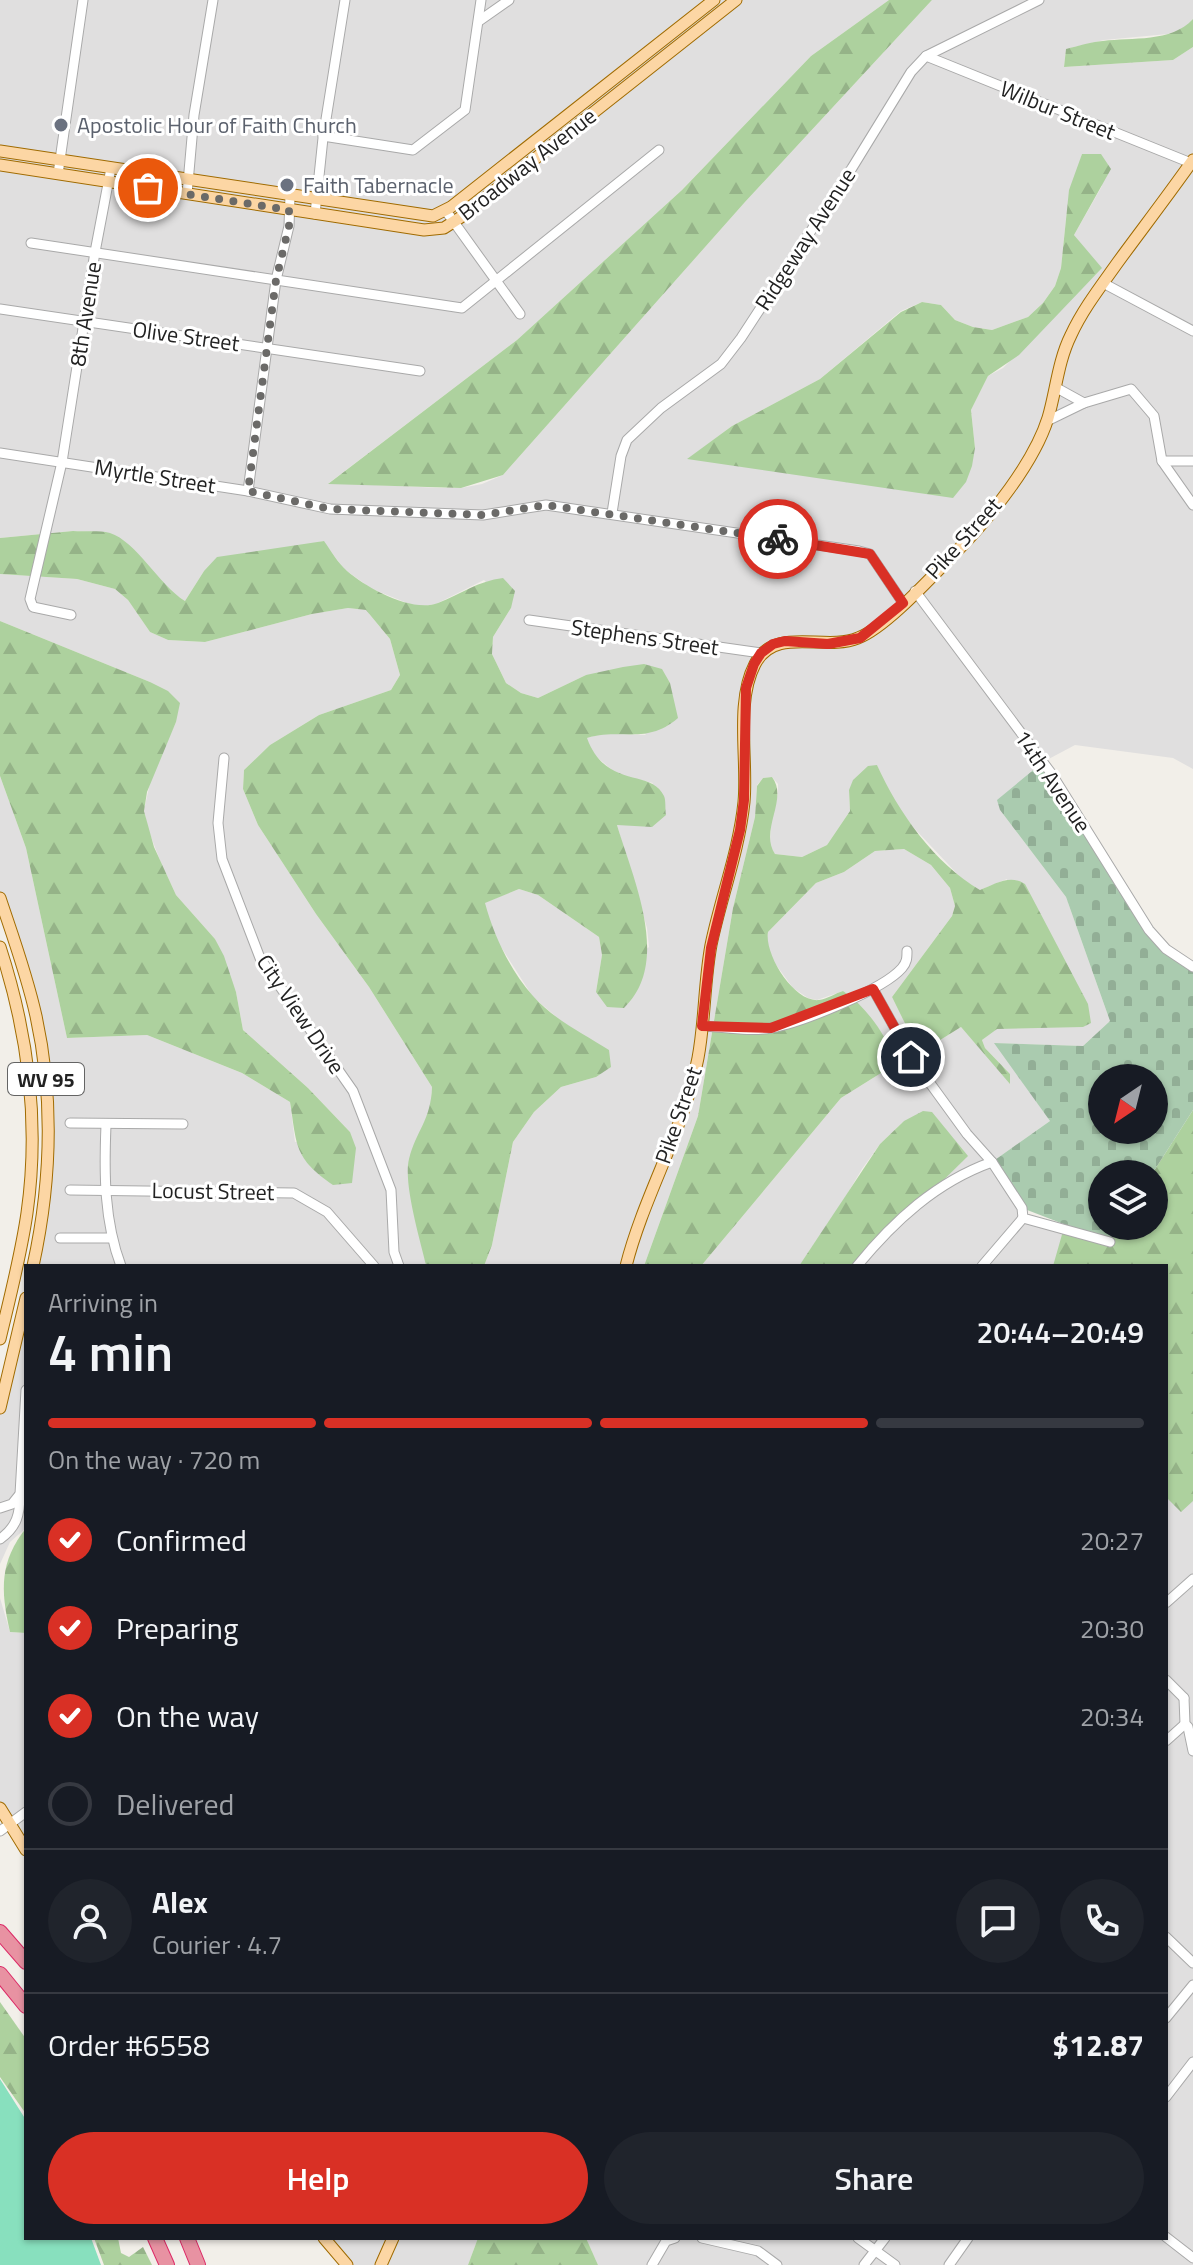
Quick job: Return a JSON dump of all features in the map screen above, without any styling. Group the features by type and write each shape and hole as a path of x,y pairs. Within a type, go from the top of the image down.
{"highway":[{"path":"0,1932 24,1960"},
{"path":"0,1974 24,2004"},
{"path":"156,2240 167,2265"},
{"path":"188,2240 198,2265"}],"main road":[{"name":"Broadway Avenue","path":"0,151 433,216 446,211 714,0"},
{"name":"Broadway Avenue","path":"0,165 438,230 453,223 736,0"},
{"name":"Pike Street","path":"627,1264 646,1200 693,1082 711,948 740,830 744,800 746,688 754,664 761,653 773,644 785,641 828,644 860,638 903,603 960,548 1018,474 1047,421 1070,336 1103,283 1192,162"},
{"name":"WV 95","path":"0,898 28,984 44,1064 48,1155 43,1215 33,1264"},
{"name":"WV 95","path":"0,947 25,1042 33,1135 27,1214 0,1339"},
{"path":"0,1408 24,1306"},
{"path":"0,1808 5,1828 24,1848"},
{"path":"326,2240 347,2265"},
{"path":"381,2265 392,2240"}],"street":[{"path":"58,174 83,0"},
{"path":"187,194 194,115 213,0"},
{"path":"315,214 323,136 345,0"},
{"path":"323,136 413,150 465,110 481,0"},
{"path":"479,21 509,0"},
{"name":"Ridgeway Avenue","path":"612,513 621,456 627,440 661,408 721,364 852,168 911,72 926,56 1039,0"},
{"name":"Wilbur Street","path":"926,56 1192,162"},
{"path":"31,243 462,308 659,150"},
{"name":"8th Avenue","path":"71,615 33,607 30,599 62,462 111,168"},
{"path":"248,491 276,280 289,226 290,196"},
{"path":"446,211 520,314"},
{"path":"1103,283 1193,331"},
{"name":"Olive Street","path":"0,309 420,371"},
{"path":"1055,387 1084,403"},
{"path":"1047,421 1084,403 1131,389 1154,416 1162,461 1193,505"},
{"name":"Myrtle Street","path":"0,453 248,491 330,509 483,515 546,505 870,554 903,603"},
{"path":"1162,461 1193,461"},
{"name":"14th Avenue","path":"915,591 1051,773 1149,930 1166,949 1193,967"},
{"name":"Stephens Street","path":"529,620 761,653"},
{"name":"City View Drive","path":"224,758 218,823 222,859 260,958 353,1091 391,1190 394,1252 398,1264"},
{"path":"702,1026 771,1028 873,989 900,970 907,960 907,951"},
{"path":"873,989 911,1057 967,1134 992,1162 1022,1208 1023,1218 984,1264"},
{"path":"70,1123 183,1124"},
{"path":"106,1125 106,1190 111,1238 120,1264"},
{"path":"859,1264 884,1233 929,1194 992,1162"},
{"name":"Locust Street","path":"70,1190 294,1193 327,1212 372,1264"},
{"path":"1023,1218 1110,1242"},
{"path":"60,1238 111,1238"},
{"path":"0,1539 8,1534 20,1514 24,1425"},
{"path":"0,1508 12,1504 20,1494"},
{"path":"1169,1595 1193,1579"},
{"path":"1168,1681 1188,1695 1185,1724 1193,1751"},
{"path":"1168,1739 1185,1724"},
{"path":"5,1828 24,1814"},
{"path":"1168,1939 1193,1963"},
{"path":"1168,2016 1193,1985"},
{"path":"1168,2094 1193,2062"},
{"path":"1168,2239 1193,2258"},
{"path":"652,2265 669,2240"},
{"path":"711,2240 758,2251 777,2265"},
{"path":"861,2240 895,2265"},
{"path":"864,2265 883,2240"},
{"path":"949,2265 967,2240"}],"shaded area":[{"path":"0,0 889,0 811,56 682,190 517,340 329,483 461,488 503,475 745,202 932,0 1193,0 1193,19 1186,27 1168,34 1104,40 1066,49 1064,67 1173,60 1193,47 1193,769 1173,758 1075,745 1043,762 1000,810 1066,897 1110,1021 1083,1046 995,1043 1050,1121 992,1162 1023,1218 1152,1264 857,1264 904,1121 880,1144 800,1264 703,1264 841,1098 897,1063 843,991 817,1000 808,998 793,988 771,958 766,941 768,932 816,883 844,872 875,851 904,849 931,865 950,888 955,906 952,916 892,997 924,1061 937,1042 961,1027 1010,1082 1010,1074 985,1048 982,1040 996,1029 1007,879 980,890 963,880 913,827 891,798 877,765 849,790 850,811 827,845 802,857 775,854 770,847 771,820 778,784 772,777 763,778 757,785 755,817 733,908 698,1116 645,1264 485,1264 492,1245 513,1142 534,1112 561,1087 596,1077 560,1020 533,997 494,936 484,903 519,889 538,895 599,937 602,955 596,992 649,947 647,928 617,825 653,783 618,775 592,753 586,738 606,733 646,735 586,675 538,698 521,693 506,683 492,654 493,637 511,608 484,580 436,604 417,607 372,589 344,569 323,541 204,571 185,601 171,592 124,541 109,533 73,531 0,538","holes":["1082,154 1102,186 1074,235 1101,269 1003,368 988,376 971,410 975,448 688,459 732,426 820,379 901,311 922,302 941,305 955,320 992,330 1028,317 1055,286 1061,268 1067,209"]},
{"path":"0,574 77,579 115,589 128,600 150,632 168,640 205,642 312,614 348,608 366,610 390,639 400,675 391,690 319,715 270,745 244,770 243,789 258,825 316,914 369,987 432,1087 431,1106 409,1160 409,1182 426,1264 32,1264 50,1127 33,995 0,893 0,776 26,848 67,1038 147,1035 242,1073 290,1102 295,1142 350,1132 308,1088 243,1030 236,992 215,939 176,895 161,863 144,810 152,774 176,722 150,682 0,621"},
{"path":"1168,1271 1193,1284 1193,2265 598,2265 587,2240 1168,2240"},
{"path":"24,1300 24,1530 10,1542 0,1564 0,1400"},
{"path":"0,1598 10,1632 24,1633 24,1847 0,1805"},
{"path":"326,2240 477,2240 468,2265 347,2265"}],"green space":[{"path":"889,0 932,0 745,202 503,475 461,488 328,484 517,340 682,190 811,56"},
{"path":"1193,19 1193,47 1173,60 1064,67 1066,49 1098,42 1151,38 1174,32"},
{"path":"1082,154 1101,154 1111,169 1074,235 1102,268 1019,355 988,376 971,410 975,448 972,466 966,482 953,498 687,459 732,426 820,379 901,312 922,302 941,305 955,320 992,330 1028,317 1055,286 1061,268 1069,190"},
{"path":"73,531 110,533 129,545 185,601 217,557 324,541 356,578 390,597 416,605 438,603 478,585 503,578 515,591 511,608 493,637 492,654 506,683 521,693 538,698 586,675 623,667 644,664 662,669 670,683 678,718 645,734 587,738 605,765 616,772 649,782 658,788 665,800 666,815 652,827 617,825 639,895 647,944 645,968 638,989 624,1008 607,1007 596,992 602,955 599,937 538,895 519,889 485,903 504,952 525,986 550,1012 609,1050 611,1067 596,1077 561,1087 534,1112 513,1142 492,1245 485,1264 426,1264 413,1211 408,1169 412,1149 429,1108 432,1087 369,987 316,914 258,825 243,789 244,770 270,745 319,715 391,690 400,675 390,639 366,610 348,608 312,614 205,642 168,640 150,632 128,600 115,589 77,579 0,574 0,538"},
{"path":"0,621 150,682 168,691 180,703 176,722 147,792 144,811 154,847 176,895 215,939 224,956 236,992 243,1030 308,1088 350,1132 356,1148 352,1183 333,1185 311,1167 296,1140 290,1102 242,1073 147,1035 67,1038 26,848 0,776"},
{"path":"1043,762 1149,930 1193,967 1193,1110 1161,1160 1088,1160 1088,1234 1022,1208 992,1162 1050,1121 994,1043 1083,1046 1110,1021 1066,897 1000,810 997,800"},
{"path":"877,765 907,818 933,851 964,879 980,890 1008,880 1025,884 1088,1004 1091,1023 1083,1027 997,1029 982,1040 985,1048 1010,1074 1010,1084 961,1027 937,1042 924,1062 892,997 952,916 955,906 950,888 931,865 904,849 875,851 844,872 816,883 768,932 768,941 776,964 791,986 809,999 819,1000 843,991 875,1023 897,1063 841,1098 703,1264 645,1264 698,1116 733,908 755,817 757,786 763,778 772,777 776,786 770,835 775,854 802,857 827,845 850,811 849,790 853,780 868,766"},
{"path":"1193,1110 1193,1501 1181,1512 1168,1499 1168,1264 1054,1264 1065,1224 1088,1233 1088,1240 1168,1240 1168,1160 1161,1160"},
{"path":"923,1111 932,1112 968,1156 858,1264 800,1264 880,1144 904,1121"},
{"path":"24,1531 24,1633 10,1632 4,1589 7,1564"},
{"path":"0,2002 24,2036 24,2111 0,2077"},
{"path":"0,2079 24,2117 24,2240 92,2240 101,2265 0,2265"},
{"path":"95,2240 118,2240 121,2253 129,2257 143,2247 152,2265 104,2265"},
{"path":"477,2240 587,2240 598,2265 468,2265"}],"way so far":[{"path":"148,188 289,210 289,226 276,280 248,491 330,509 483,515 546,505 778,539"}],"place":[{"name":"Apostolic Hour of Faith Church","path":"61,125"},
{"name":"Faith Tabernacle","path":"287,185"}],"route":[{"path":"778,539 870,554 903,603 860,638 828,644 785,641 773,644 761,653 754,664 746,688 744,800 740,830 711,948 702,1026 771,1028 873,989 911,1057"}]}
